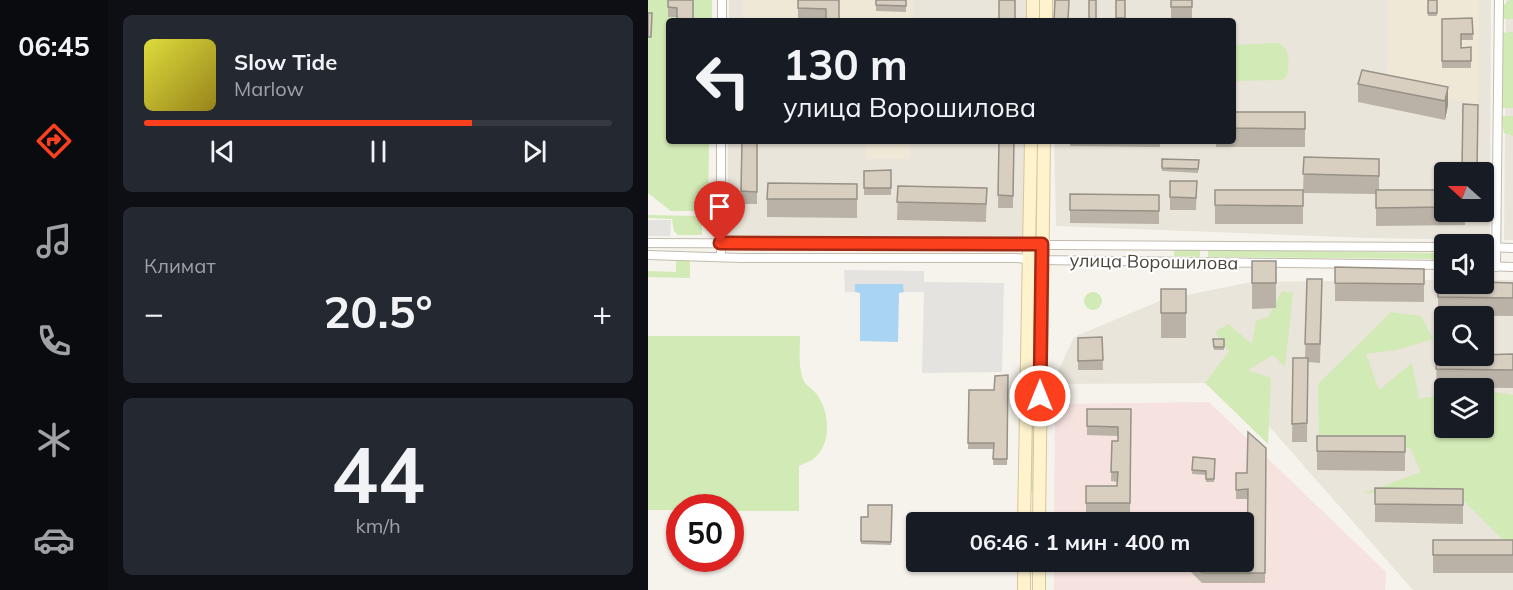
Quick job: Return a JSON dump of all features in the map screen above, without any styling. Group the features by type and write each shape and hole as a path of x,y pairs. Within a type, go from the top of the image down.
{"main road":[{"path":"1033,0 1033,18"},
{"path":"1046,0 1046,18"},
{"path":"1031,144 1036,244"},
{"path":"1024,512 1035,260 1044,144"},
{"path":"1035,260 1039,512"},
{"path":"1024,502 1028,496 1034,494 1038,497 1039,503"},
{"path":"1024,572 1024,590"},
{"path":"1039,572 1039,590"}],"street":[{"path":"722,0 722,18"},
{"path":"1499,0 1496,267 1513,267"},
{"path":"721,144 721,256"},
{"name":"улица Ворошилова","path":"648,243 1434,247"},
{"path":"1494,248 1513,248"},
{"name":"улица Ворошилова","path":"648,255 1434,265"}],"shaded area":[{"path":"729,0 1026,0 1026,18 729,18"},
{"path":"743,0 913,0 913,18 743,18"},
{"path":"1053,0 1491,0 1490,162 1434,162 1434,222 1490,222 1490,234 1434,234 1434,239 1056,226 1054,144 1236,144 1236,18 1054,18"},
{"path":"1388,0 1479,0 1478,105 1387,87"},
{"path":"1506,0 1513,0 1513,240 1504,240"},
{"path":"728,144 1024,144 1023,238 728,237"},
{"path":"866,144 910,144 910,159 867,159"},
{"path":"648,220 671,220 670,236 648,236"},
{"path":"844,270 924,271 924,282 1004,283 1002,372 922,373 924,292 904,292 903,285 855,285 855,292 845,292"},
{"path":"1434,280 1434,294 1494,294 1494,280 1513,280 1513,590 1413,590 1231,383 1052,384 1074,337 1162,300 1251,282"},
{"path":"1209,402 1386,572 1385,590 1054,590 1054,572 1254,572 1254,512 1054,512 1055,404"}],"green space":[{"path":"648,0 712,0 712,18 666,18 666,144 709,144 708,211 671,211 648,193"},
{"path":"1509,0 1513,0 1513,19 1503,19 1502,7"},
{"path":"1513,32 1513,108 1500,108 1501,33"},
{"path":"1278,43 1282,45 1287,52 1287,76 1282,80 1236,81 1236,45"},
{"path":"1501,116 1513,116 1513,136 1504,133"},
{"path":"648,215 702,216 702,235 678,235 674,231 672,219 648,218"},
{"path":"1174,250 1200,250 1200,257 1174,256"},
{"path":"1208,250 1434,253 1434,259 1208,257"},
{"path":"676,260 690,261 690,278 648,277 648,271 676,272"},
{"path":"1282,291 1293,293 1285,367 1273,355 1248,370 1271,378 1268,444 1205,383 1229,351 1215,332 1228,324 1252,344 1256,321 1268,317"},
{"path":"1089,292 1097,292 1102,297 1100,308 1089,310 1084,305 1084,297"},
{"path":"1391,312 1421,316 1433,339 1397,350 1366,354 1379,390 1412,363 1419,399 1434,396 1434,438 1494,438 1494,392 1513,395 1513,543 1501,538 1464,501 1410,493 1364,493 1421,472 1410,448 1372,441 1319,443 1318,384"},
{"path":"648,336 800,336 801,374 822,403 827,420 827,430 823,447 818,454 812,460 799,466 799,511 744,511 744,494 666,494 666,510 648,510"},
{"path":"1032,352 1036,361 1036,491 1029,492"}],"water":[{"path":"855,284 903,284 904,292 899,293 898,342 860,341 860,293 855,292"}],"building":[{"path":"668,0 693,0 693,18 677,18 677,8 668,7"},
{"path":"798,0 839,0 839,18 826,18 826,9 798,8"},
{"path":"876,0 906,0 906,6 876,5"},
{"path":"999,0 1015,0 1015,18 999,18"},
{"path":"1055,0 1069,0 1068,18 1054,18"},
{"path":"1089,0 1096,0 1096,18 1089,18"},
{"path":"1116,0 1125,0 1125,18 1116,18"},
{"path":"1171,0 1192,0 1192,7 1171,7"},
{"path":"1428,0 1437,0 1437,13 1428,13"},
{"path":"648,13 652,13 651,37 648,37"},
{"path":"1472,18 1473,34 1461,34 1461,48 1471,47 1471,61 1442,61 1442,19"},
{"path":"1362,70 1448,87 1445,101 1358,84"},
{"path":"1463,104 1478,105 1477,162 1462,162"},
{"path":"1236,112 1305,112 1305,129 1236,128"},
{"path":"742,144 757,144 757,192 741,191"},
{"path":"999,144 1014,144 1013,196 998,195"},
{"path":"1304,157 1379,159 1379,176 1303,174"},
{"path":"1162,159 1199,160 1198,169 1162,168"},
{"path":"891,170 891,188 864,188 864,171"},
{"path":"1170,181 1197,181 1196,198 1170,197"},
{"path":"768,183 857,184 857,199 767,199"},
{"path":"898,186 987,188 986,204 897,202"},
{"path":"1215,190 1303,190 1303,206 1215,205"},
{"path":"1376,190 1434,190 1434,207 1376,208"},
{"path":"1070,194 1159,195 1159,211 1070,210"},
{"path":"1252,261 1276,261 1276,283 1252,283"},
{"path":"1335,267 1424,269 1424,284 1335,283"},
{"path":"1307,279 1322,279 1320,344 1305,344"},
{"path":"1494,282 1513,283 1513,298 1438,297 1438,294 1494,294"},
{"path":"1161,289 1186,289 1186,313 1161,313"},
{"path":"1102,337 1103,360 1078,361 1078,338"},
{"path":"1213,339 1224,339 1224,347 1214,347"},
{"path":"1513,354 1513,370 1436,369 1436,366 1494,366 1494,355"},
{"path":"1293,358 1308,358 1307,423 1292,424"},
{"path":"1008,375 1007,459 993,459 994,443 968,443 969,390 994,390 995,376"},
{"path":"1087,409 1131,409 1130,503 1086,503 1086,486 1117,486 1118,472 1111,472 1112,441 1118,441 1118,427 1087,426"},
{"path":"1248,432 1266,448 1265,573 1202,573 1254,572 1254,512 1248,512 1248,489 1236,490 1236,473 1247,473"},
{"path":"1317,436 1405,436 1405,452 1317,451"},
{"path":"1193,457 1215,459 1214,479 1206,479 1206,471 1192,470"},
{"path":"1375,488 1463,489 1463,505 1375,504"},
{"path":"868,505 892,505 891,542 861,541 861,517 868,517"},
{"path":"1433,540 1513,540 1513,555 1433,555"}],"route":[{"path":"720,243 1042,244 1040,396"}]}
